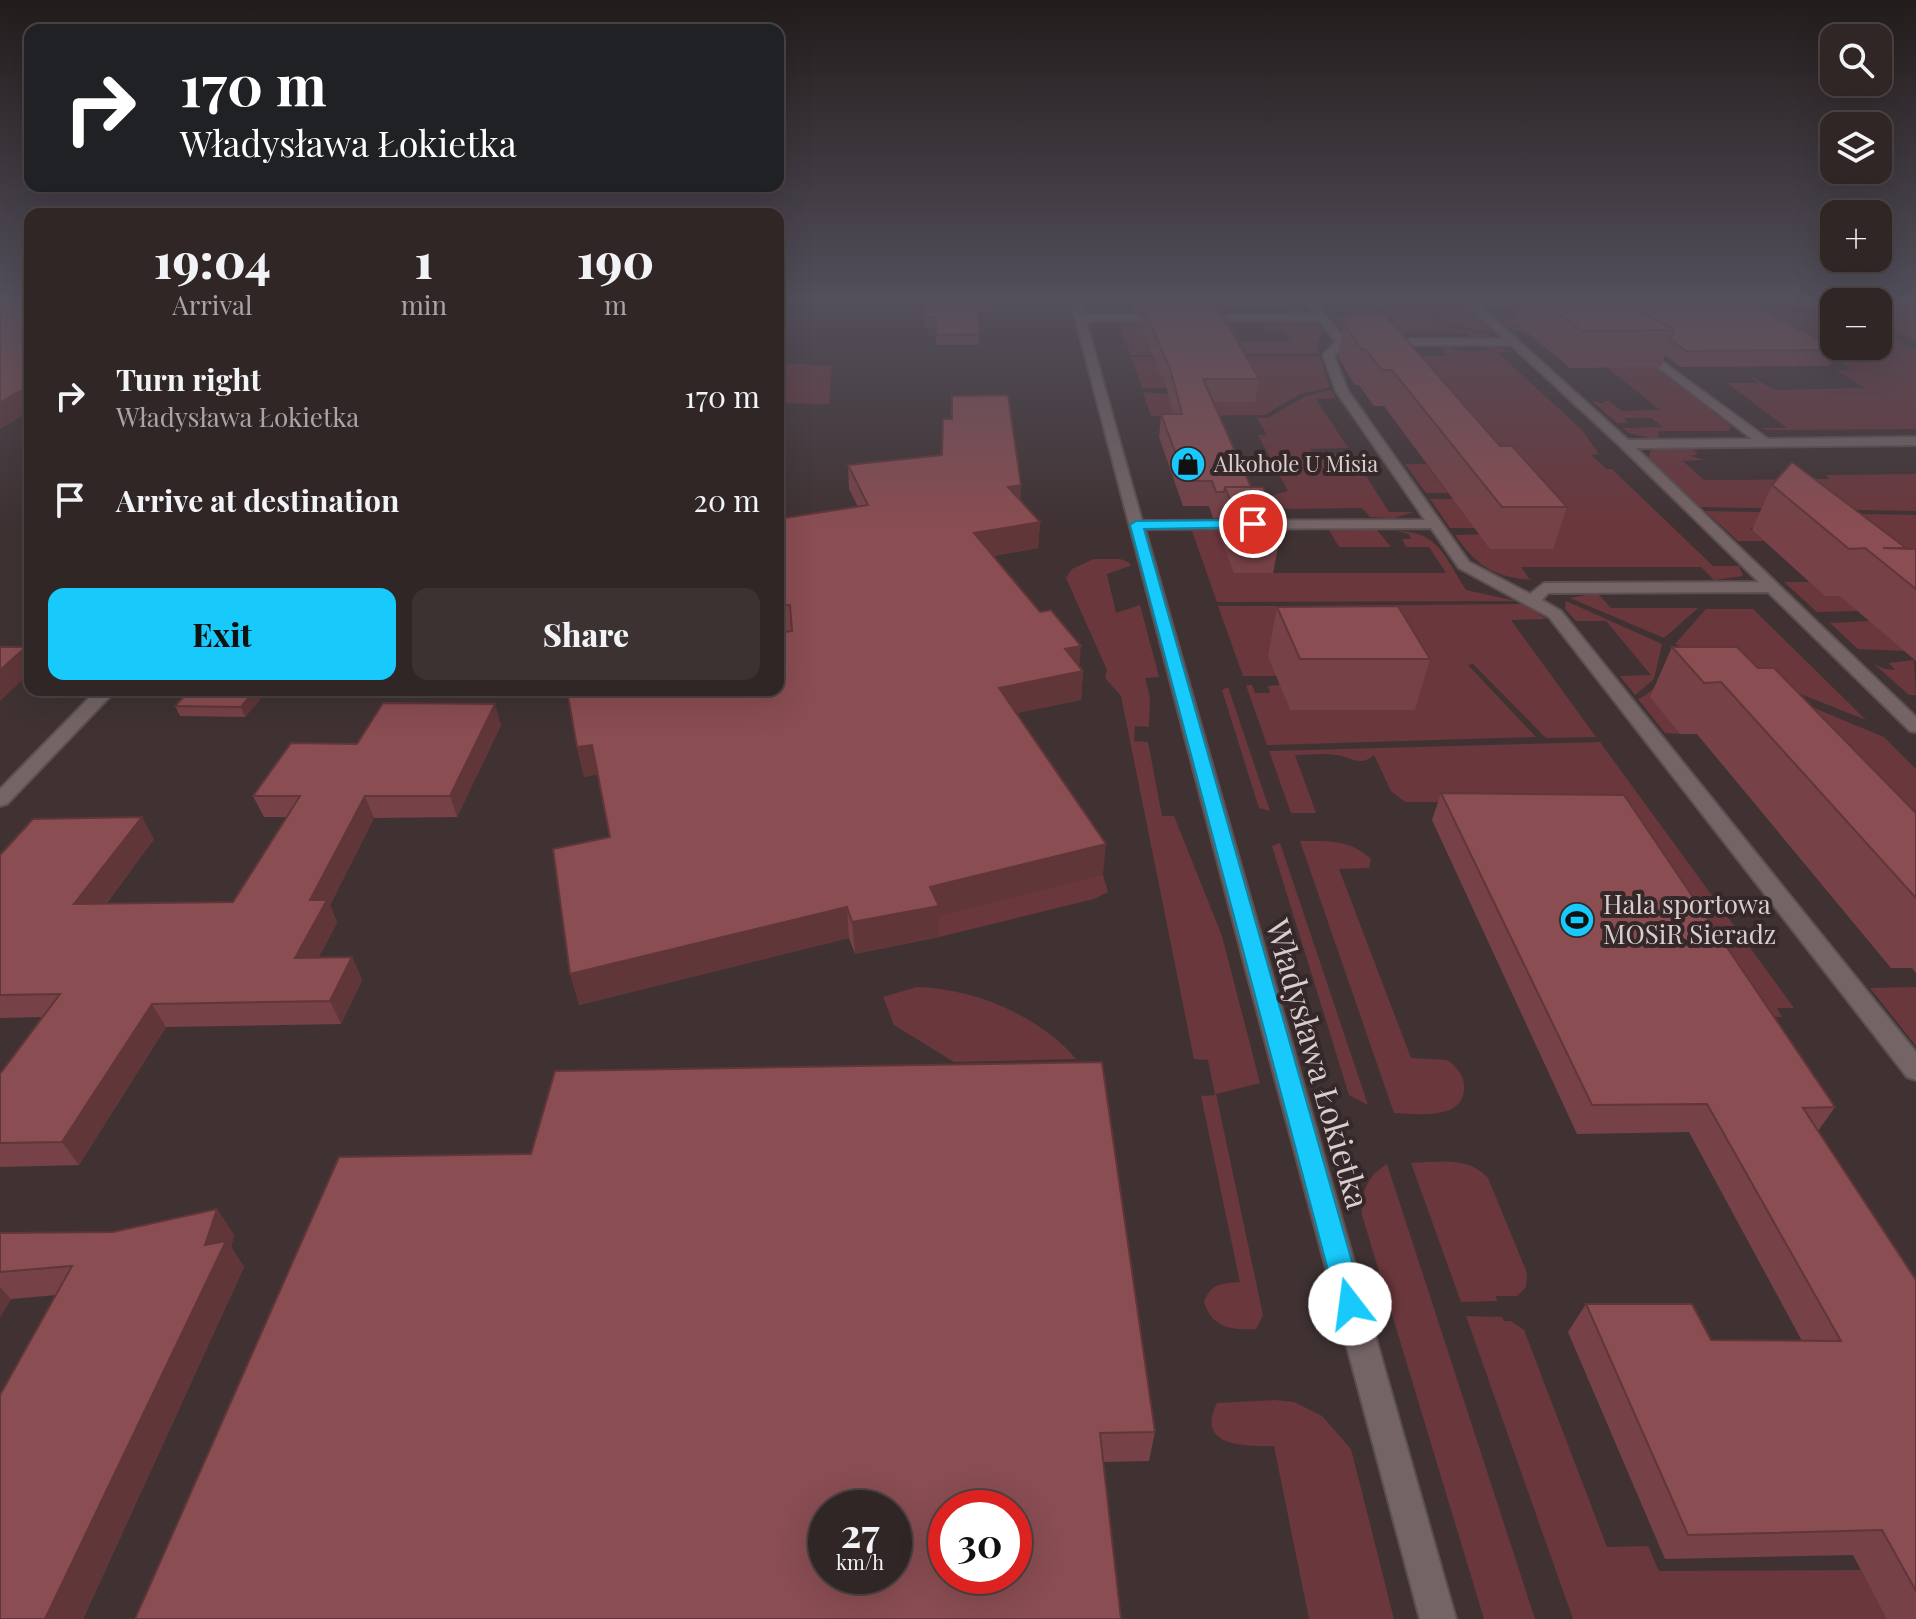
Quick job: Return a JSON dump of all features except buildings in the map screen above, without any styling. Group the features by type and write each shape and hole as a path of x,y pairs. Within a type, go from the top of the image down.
{"street":[{"name":"Władysława Łokietka","path":"1096,374 1438,1619"},
{"path":"1335,374 1342,391 1464,565 1555,614 1916,1070"},
{"path":"1548,374 1916,727"},
{"path":"1674,374 1764,442"},
{"path":"1625,444 1916,441"},
{"path":"1136,525 1434,524"},
{"path":"1532,602 1544,588 1770,587"},
{"path":"0,800 101,696"}],"shaded area":[{"path":"784,374 831,374 829,404 784,403"},
{"path":"1137,374 1326,374 1330,387 1301,394 1264,415 1151,416 1143,392 1254,402 1163,379 1166,388 1142,388"},
{"path":"1425,374 1520,374 1582,430 1599,454 1591,455 1607,469 1612,469 1713,566 1739,566 1743,576 1714,580 1701,567 1521,567 1530,580 1505,576 1486,568 1455,535 1491,534 1503,549 1552,548"},
{"path":"1615,374 1664,374 1732,427 1728,431 1659,431 1657,440 1629,433 1623,428 1663,427 1651,418 1624,418 1627,423 1617,423 1592,401 1605,404 1603,401 1609,401 1622,411 1660,410"},
{"path":"1746,374 1775,390 1865,388 1842,374 1916,374 1916,429 1768,430 1760,428 1787,428 1727,383 1759,383"},
{"path":"1331,390 1336,398 1316,399 1348,448 1310,449 1313,454 1352,454 1389,512 1413,512 1394,518 1370,517 1362,508 1280,509 1284,518 1274,514 1266,497 1288,491 1258,435 1267,435 1257,418 1268,418 1306,396"},
{"path":"1691,448 1698,454 1690,456 1705,460 1683,461 1704,480 1830,479 1826,475 1916,474 1916,511 1700,507 1648,459 1651,450"},
{"path":"1405,464 1426,464 1448,493 1426,493"},
{"path":"1430,499 1464,499 1486,528 1450,528"},
{"path":"1705,511 1916,515 1916,611 1800,528 1750,528 1764,541 1738,541"},
{"path":"1245,530 1234,573 1446,573 1429,547 1406,547 1402,539 1411,539 1409,534 1397,531 1411,532 1432,541 1439,548 1466,590 1516,601 1217,602 1192,531"},
{"path":"1329,530 1377,530 1391,547 1339,547"},
{"path":"1094,559 1120,559 1130,563 1130,566 1107,574 1116,613 1140,605 1159,677 1145,678 1150,698 1149,727 1135,726 1134,741 1148,742 1162,816 1174,816 1222,936 1260,1083 1216,1094 1263,1315 1256,1329 1224,1326 1212,1317 1204,1302 1214,1287 1240,1282 1201,1096 1215,1095 1208,1060 1194,1059 1121,696 1105,678 1107,670 1066,578 1072,569"},
{"path":"1784,582 1810,582 1825,596 1841,596 1859,611 1817,612"},
{"path":"1597,593 1611,608 1698,608 1664,638 1570,598"},
{"path":"1566,601 1662,644 1654,679 1635,695 1620,676 1651,675 1606,621 1576,621 1565,609"},
{"path":"1523,604 1546,619 1511,620 1596,737 1546,738 1473,664 1468,665 1536,737 1267,745 1246,685 1252,685 1255,693 1270,693 1268,686 1280,685 1290,710 1414,710 1276,676 1243,676 1218,606 1289,606 1406,626 1405,622 1304,606"},
{"path":"1706,609 1753,609 1866,720 1675,644"},
{"path":"1870,621 1905,651 1858,649 1830,623"},
{"path":"1672,649 1884,737 1916,769 1916,906 1651,697 1680,734 1665,733 1638,699 1657,685"},
{"path":"1914,660 1916,695 1909,695 1874,664 1895,670 1889,663"},
{"path":"1228,687 1270,811 1259,808 1222,690"},
{"path":"1600,742 1794,1008 1777,1008 1782,1017 1738,1016 1582,802 1405,802 1391,791 1374,755 1359,761 1331,754 1295,755 1316,813 1291,813 1269,751"},
{"path":"1300,841 1329,841 1346,845 1371,859 1369,868 1339,869 1411,1058 1447,1060 1461,1075 1464,1082 1462,1097 1449,1110 1426,1114 1394,1113"},
{"path":"1280,843 1368,1105 1349,1095 1272,846"},
{"path":"1103,875 1108,892 1094,899 939,937 931,918"},
{"path":"917,987 960,993 1004,1007 1044,1030 1076,1059 954,1062 894,1025 883,997"},
{"path":"1916,987 1916,1046 1870,988"},
{"path":"1411,1163 1463,1163 1488,1178 1527,1273 1526,1287 1517,1296 1496,1296 1497,1301 1461,1302"},
{"path":"1387,1164 1535,1619 1484,1619 1362,1215 1367,1185 1374,1174"},
{"path":"1466,1316 1502,1317 1504,1321 1511,1321 1524,1330 1607,1547 1648,1546 1659,1571 1861,1570 1888,1619 1573,1619"},
{"path":"1294,1402 1322,1416 1351,1449 1394,1619 1309,1619 1274,1446 1251,1446 1227,1441 1213,1429 1212,1418 1217,1403"}],"place":[{"name":"Alkohole U Misia","path":"1188,464"},
{"name":"Hala sportowa MOSiR Sieradz","path":"1577,920"}],"route":[{"path":"1253,524 1136,525 1350,1304"}]}
